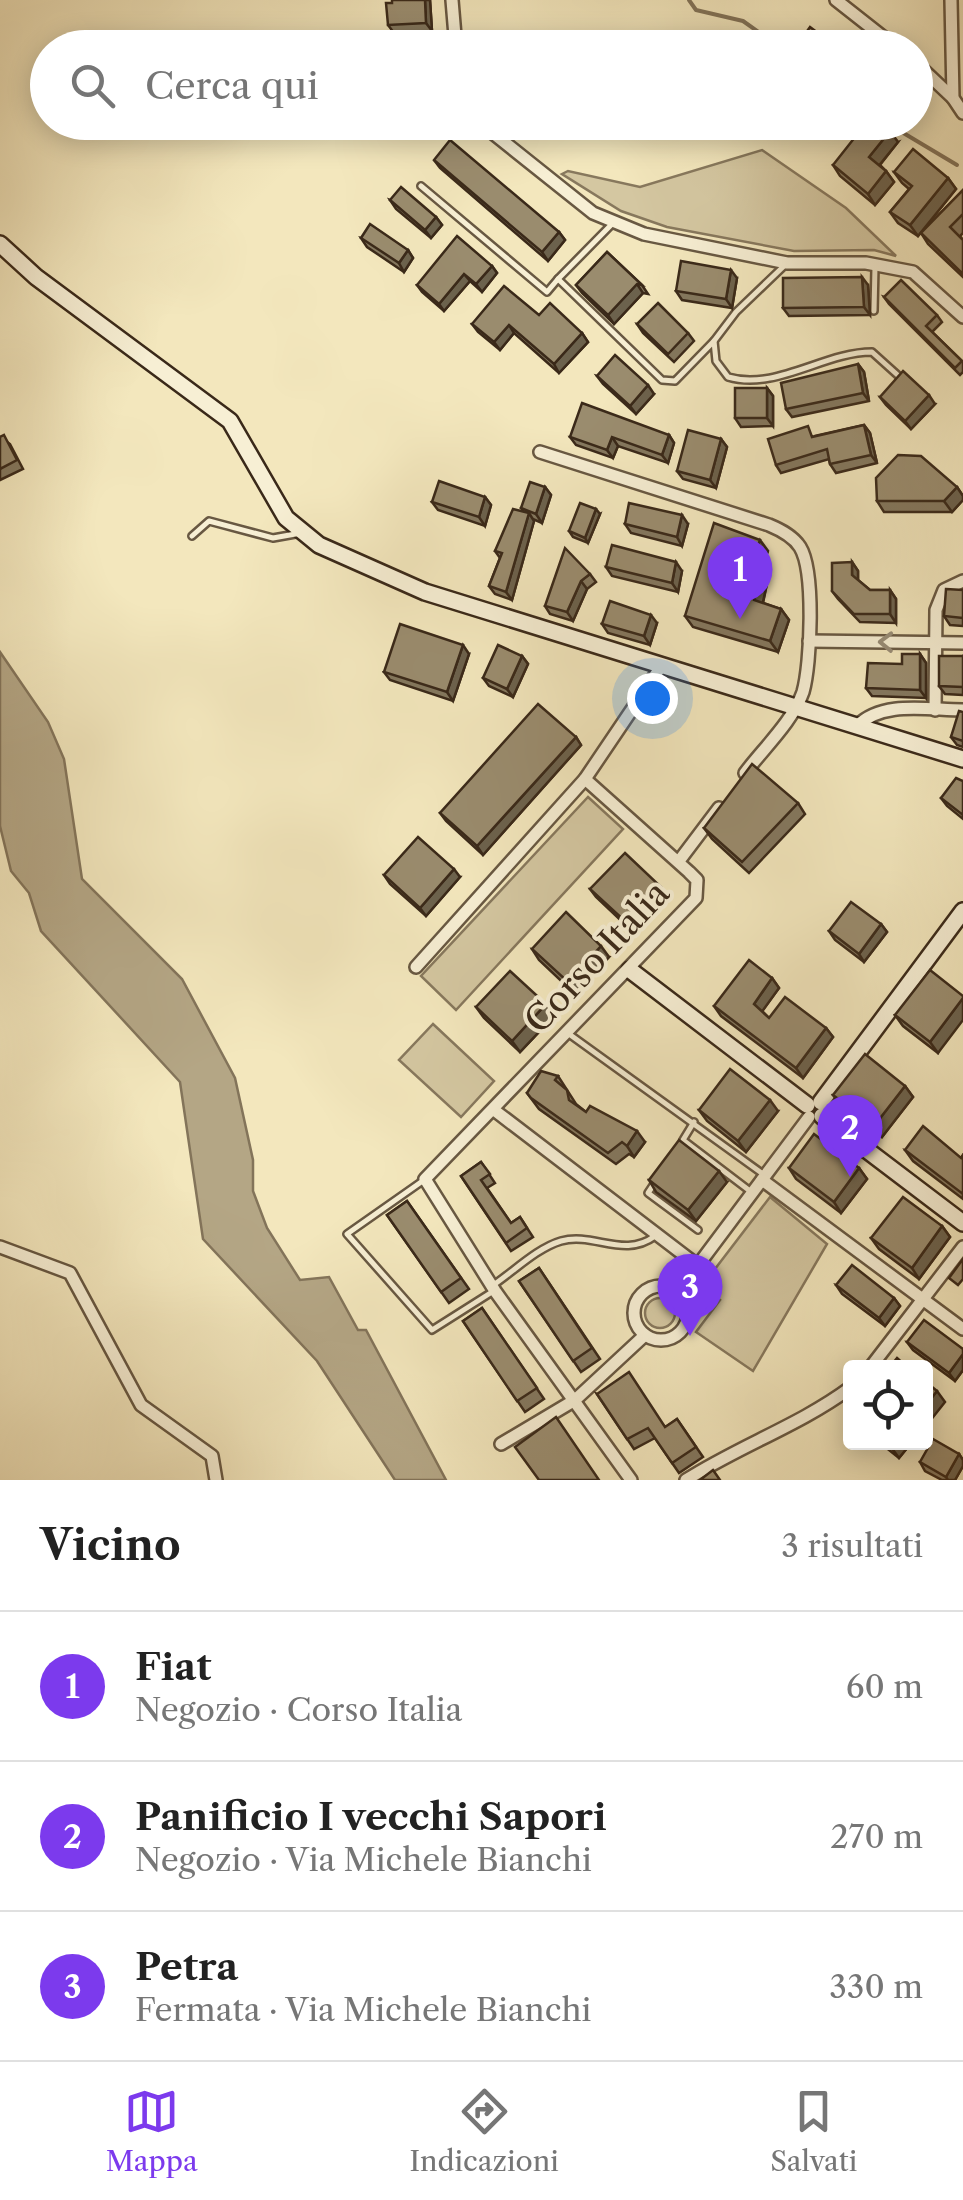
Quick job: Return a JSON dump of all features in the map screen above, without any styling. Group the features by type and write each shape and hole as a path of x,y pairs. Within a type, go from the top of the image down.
{"street":[{"path":"452,0 454,30"},
{"path":"836,0 874,30"},
{"path":"951,0 954,98"},
{"path":"933,78 963,112"},
{"path":"502,140 593,213 613,223 644,234 788,263 875,264 913,272 963,316"},
{"path":"0,244 36,278 230,421 286,518 319,545 408,586 963,759"},
{"path":"540,452 788,534 806,561 809,642 803,690 796,705 679,861"},
{"path":"935,710 935,642 940,597 950,584 963,581"},
{"path":"809,642 963,643"},
{"path":"416,967 585,779 662,665"},
{"path":"857,726 870,712 963,710"},
{"name":"Corso Italia","path":"425,1179 696,898 697,880 585,779"},
{"path":"678,1292 963,911"},
{"path":"630,970 963,1223"},
{"path":"494,1110 698,1265"},
{"path":"763,1178 963,1328"},
{"path":"425,1179 493,1288 631,1480"},
{"path":"876,1360 963,1246"},
{"path":"0,1247 70,1274 141,1404 212,1456 216,1480"},
{"path":"501,1444 575,1400 645,1336 672,1338 685,1325 688,1307 678,1292 662,1286 639,1297 634,1313 645,1336"},
{"path":"686,1480 731,1452 818,1411 843,1393"}],"lane":[{"path":"421,186 547,292 613,223"},
{"path":"558,280 662,380 675,380 736,312 788,263"},
{"path":"874,311 875,264"},
{"path":"714,340 720,370 739,380 776,376 851,352 872,352 903,380"},
{"path":"192,536 209,521 273,538 304,533"},
{"path":"567,1033 694,1122 763,1178"},
{"path":"674,1153 694,1122"},
{"path":"683,1140 752,1193"},
{"path":"425,1179 347,1234 432,1330 560,1242 585,1240 628,1247 657,1234"},
{"path":"657,1180 648,1193 698,1230"}],"shaded area":[{"path":"762,150 846,208 896,256 874,250 794,251 667,227 621,211 562,174 568,171 640,187"},
{"path":"0,652 48,722 64,759 82,879 182,979 235,1078 253,1160 253,1191 267,1228 300,1280 329,1277 358,1330 366,1330 446,1480 395,1480 317,1361 203,1239 180,1082 41,931 29,893 11,871 0,826"},
{"path":"588,797 623,829 456,1010 421,976"},
{"path":"433,1024 494,1081 461,1117 399,1060"},
{"path":"770,1197 827,1244 753,1371 696,1332 720,1300 702,1286"},
{"path":"660,1298 671,1302 675,1313 671,1324 660,1328 649,1324 645,1313 649,1302"}],"building":[{"path":"425,0 426,23 388,25 386,3"},
{"path":"450,140 559,232 542,252 434,160"},
{"path":"853,140 883,140 869,157 886,171 868,194 833,165"},
{"path":"913,149 948,178 910,225 890,212 912,186 894,172"},
{"path":"401,187 436,217 425,230 390,200"},
{"path":"963,190 963,214 950,227 963,240 963,274 921,233"},
{"path":"370,224 408,250 399,263 361,238"},
{"path":"457,236 492,266 476,284 464,274 439,304 417,285"},
{"path":"607,252 642,285 637,284 608,315 576,285"},
{"path":"681,261 731,270 726,299 676,291"},
{"path":"862,277 864,307 783,308 783,278"},
{"path":"901,280 937,315 926,326 962,361 955,368 884,297"},
{"path":"504,286 539,315 550,303 582,333 554,364 509,325 494,342 472,324"},
{"path":"658,303 688,333 668,354 637,324"},
{"path":"615,355 648,385 630,406 597,376"},
{"path":"858,364 863,393 786,409 781,383"},
{"path":"903,371 929,395 905,421 880,397"},
{"path":"735,388 767,388 767,418 735,418"},
{"path":"582,403 669,435 662,455 612,437 607,450 570,437"},
{"path":"864,425 871,455 830,464 827,449 776,465 768,439 808,426 812,437"},
{"path":"688,430 721,439 710,480 677,471"},
{"path":"4,435 17,460 0,469 0,437"},
{"path":"898,455 921,456 957,487 944,501 877,501 876,478"},
{"path":"439,481 485,497 479,517 432,502"},
{"path":"530,482 545,487 536,514 521,508"},
{"path":"580,503 596,509 585,538 569,531"},
{"path":"629,503 682,515 677,537 625,524"},
{"path":"513,509 529,513 506,592 489,586 502,553 495,551"},
{"path":"714,523 760,540 752,560 762,563 754,600 781,609 770,641 685,616"},
{"path":"612,545 676,562 672,583 606,567"},
{"path":"565,548 590,574 581,581 567,612 545,606"},
{"path":"852,562 852,575 870,590 890,590 890,614 854,614 832,591 832,563"},
{"path":"946,589 963,590 963,618 944,616"},
{"path":"610,601 651,615 644,636 602,624"},
{"path":"400,624 463,645 447,692 384,672"},
{"path":"498,645 522,656 507,689 483,678"},
{"path":"902,654 920,654 920,690 866,688 868,663 902,664"},
{"path":"939,656 963,656 963,687 939,686"},
{"path":"538,704 576,737 477,846 440,813"},
{"path":"959,711 963,712 963,741 951,737"},
{"path":"752,764 798,803 742,862 704,828"},
{"path":"956,778 963,781 963,815 941,798"},
{"path":"418,837 454,869 420,908 384,875"},
{"path":"625,853 661,887 627,923 590,889"},
{"path":"851,902 881,924 859,954 829,931"},
{"path":"566,912 601,946 568,982 532,949"},
{"path":"749,960 772,978 754,1004 769,1018 785,997 826,1028 796,1068 714,1006"},
{"path":"930,970 963,998 930,1042 895,1015"},
{"path":"510,971 546,1004 512,1041 476,1007"},
{"path":"865,1054 905,1086 874,1126 833,1095"},
{"path":"730,1069 770,1100 738,1141 699,1110"},
{"path":"541,1071 558,1076 555,1080 567,1090 569,1100 586,1112 590,1106 637,1131 627,1146 622,1142 608,1153 531,1098 527,1093"},
{"path":"923,1126 961,1158 963,1155 963,1194 905,1150"},
{"path":"814,1134 859,1168 834,1202 789,1168"},
{"path":"679,1140 719,1171 688,1210 649,1180"},
{"path":"481,1162 490,1174 481,1180 511,1223 520,1217 527,1228 506,1243 461,1176"},
{"path":"903,1197 942,1226 912,1268 871,1238"},
{"path":"407,1201 461,1278 441,1292 387,1215"},
{"path":"963,1259 963,1279 958,1285 949,1278"},
{"path":"852,1265 894,1298 879,1318 836,1285"},
{"path":"539,1268 592,1348 573,1361 519,1281"},
{"path":"482,1308 537,1388 517,1401 463,1321"},
{"path":"924,1320 963,1349 963,1354 949,1373 907,1342"},
{"path":"629,1372 665,1427 677,1419 696,1447 672,1463 648,1428 627,1439 597,1394"},
{"path":"556,1417 599,1480 539,1480 515,1447"},
{"path":"933,1439 959,1454 946,1477 920,1462 927,1450 933,1450"},
{"path":"713,1470 720,1480 700,1480"}],"waterway":[{"path":"689,0 696,10 743,21 756,30"},
{"path":"915,140 957,165"}],"place":[{"name":"Fiat","path":"740,619"},
{"name":"Panificio I vecchi Sapori","path":"850,1177"},
{"name":"Petra","path":"690,1336"}]}
